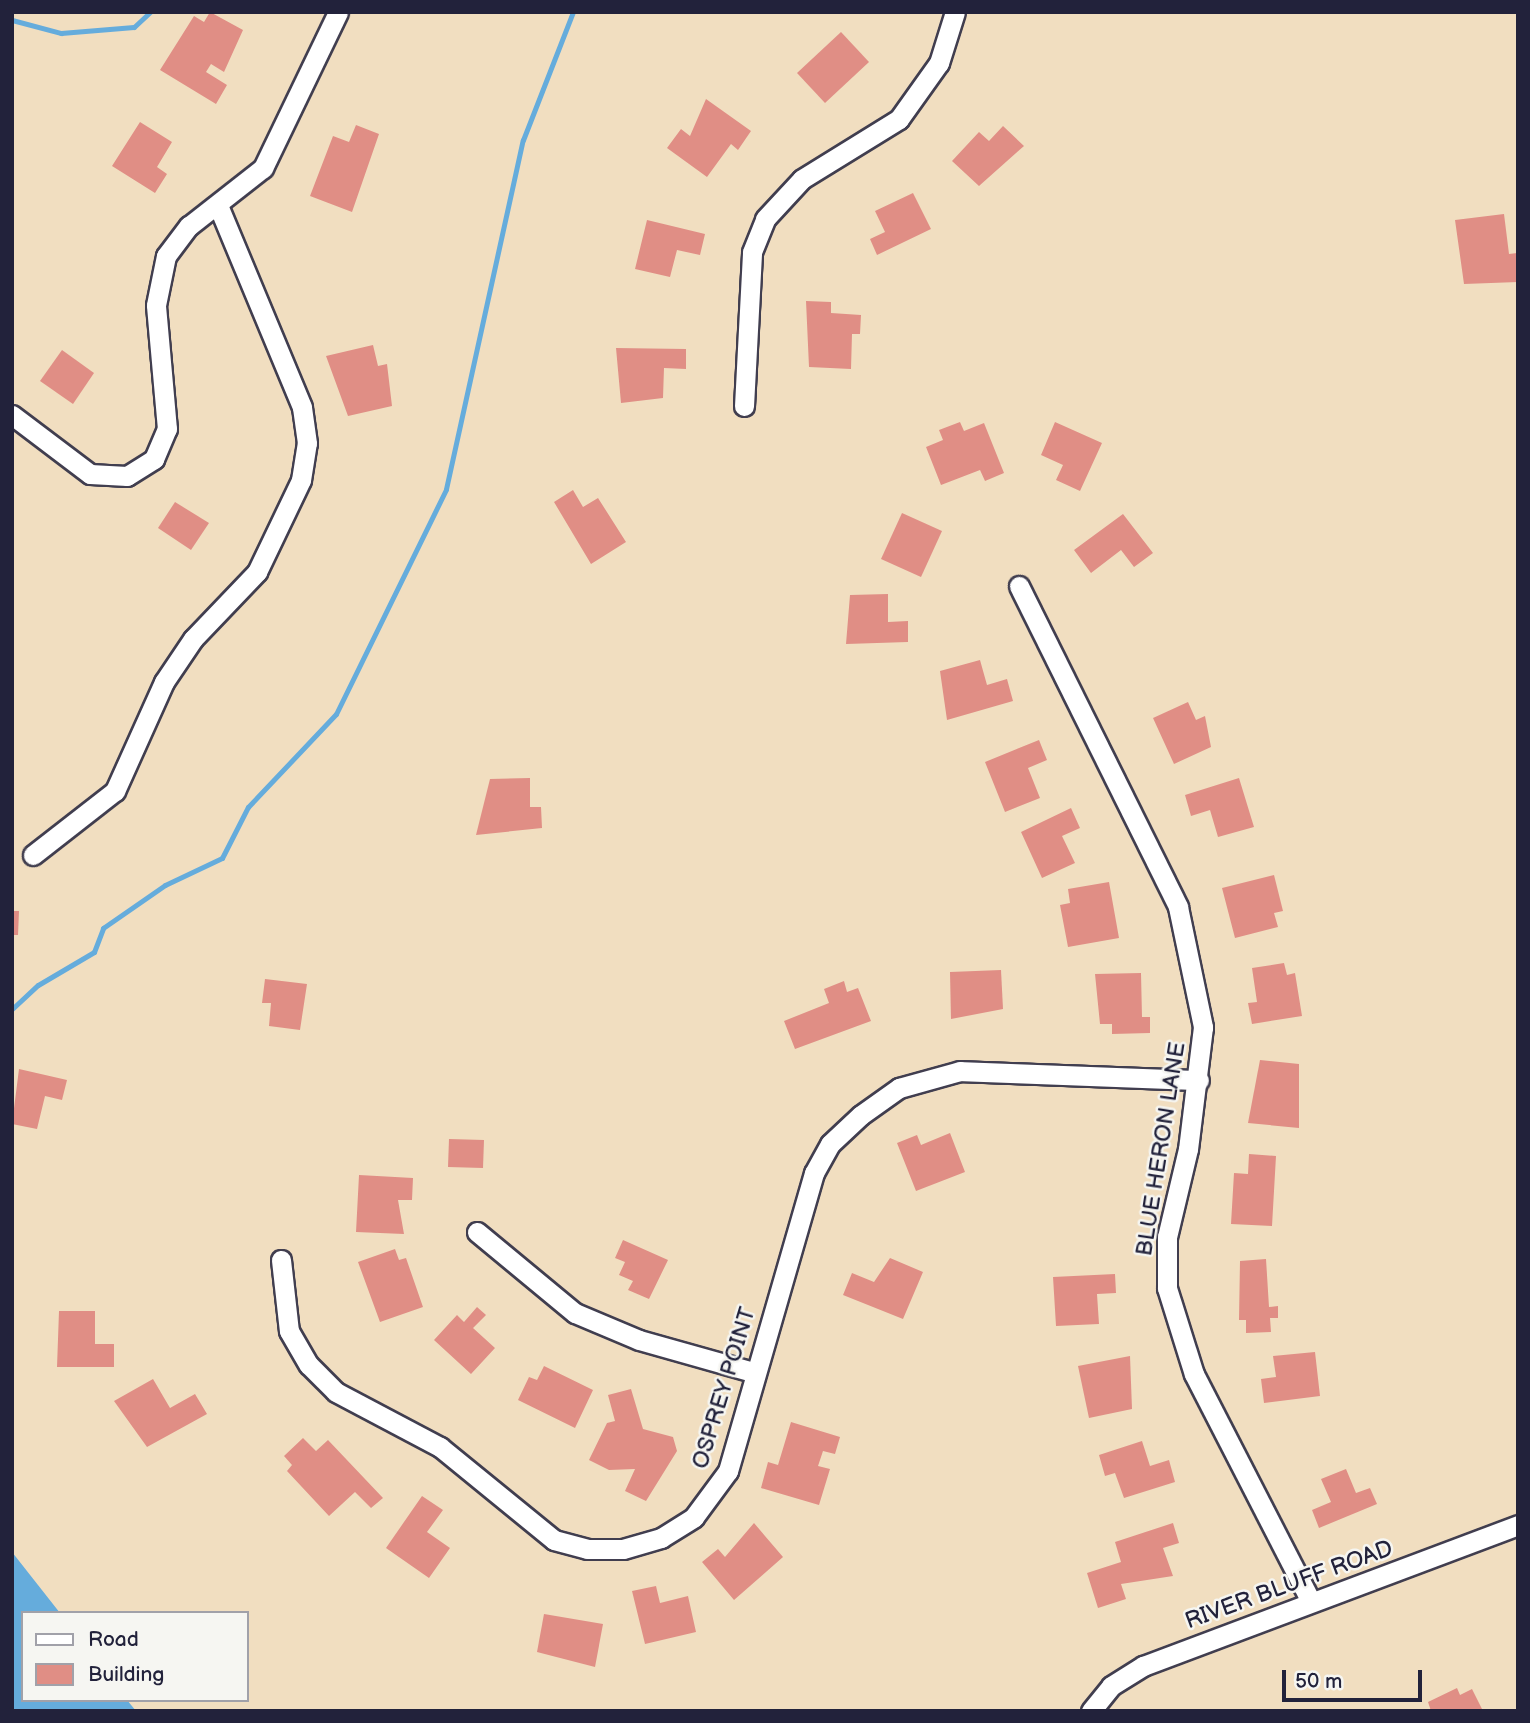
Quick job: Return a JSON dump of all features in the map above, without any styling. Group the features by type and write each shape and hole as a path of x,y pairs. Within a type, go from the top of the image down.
{"street":[{"path":"12,415 90,474 127,476 154,459 167,429 156,305 160,272 189,226 219,208 269,160 305,71 338,12"},
{"path":"744,406 752,252 765,219 802,179 899,119 939,63 955,12"},
{"path":"33,855 115,790 164,682 193,639 257,572 301,480 307,443 302,407 219,208"},
{"name":"BLUE HERON LANE","path":"1019,586 1178,907 1201,1000 1199,1080 1167,1237 1174,1323 1194,1374 1311,1602"},
{"name":"OSPREY POINT","path":"281,1260 284,1316 298,1349 321,1380 440,1447 539,1531 570,1546 633,1546 694,1517 728,1471 753,1372 814,1172 830,1144 884,1097 960,1071 1199,1080"},
{"path":"477,1232 575,1313 639,1340 753,1372"},
{"name":"RIVER BLUFF ROAD","path":"1091,1711 1111,1686 1143,1666 1518,1525"}],"water":[{"path":"12,1552 58,1611 21,1611 21,1702 129,1702 136,1711 12,1711"}],"building":[{"path":"210,12 243,30 224,72 211,64 206,72 227,85 216,104 160,70 194,16 204,22"},
{"path":"841,32 869,62 825,103 797,73"},
{"path":"706,99 751,131 738,150 731,144 707,177 667,148 681,129 690,136"},
{"path":"140,122 172,142 157,167 167,174 155,193 112,166"},
{"path":"356,125 379,134 352,212 310,196 333,136 349,142"},
{"path":"1003,126 1024,146 979,186 952,161 979,132 989,141"},
{"path":"913,193 931,229 877,255 870,239 885,232 875,211"},
{"path":"1504,214 1509,254 1517,253 1518,282 1464,284 1455,220"},
{"path":"647,220 705,234 700,255 677,250 670,277 635,269"},
{"path":"806,301 831,302 831,313 861,315 860,334 852,334 851,369 809,367"},
{"path":"373,345 378,366 387,364 392,406 348,416 326,356"},
{"path":"616,348 686,349 686,369 664,368 663,398 621,403"},
{"path":"62,350 94,373 73,404 40,381"},
{"path":"960,422 964,431 984,423 1004,473 985,481 980,470 941,485 926,447 943,440 939,430"},
{"path":"1055,422 1102,443 1080,491 1056,480 1063,465 1041,455"},
{"path":"573,490 583,507 598,498 626,542 591,564 554,502"},
{"path":"175,502 209,523 191,550 158,528"},
{"path":"902,513 942,531 921,577 881,559"},
{"path":"1123,514 1153,553 1134,567 1121,550 1091,573 1074,550"},
{"path":"888,594 888,622 908,621 908,642 846,644 850,595"},
{"path":"980,660 987,685 1007,679 1013,701 947,720 940,671"},
{"path":"1188,702 1196,720 1205,716 1211,747 1174,764 1153,718"},
{"path":"1039,740 1047,760 1028,768 1040,798 1005,812 985,762"},
{"path":"530,778 530,807 541,807 542,828 476,835 490,779"},
{"path":"1239,778 1254,827 1218,837 1210,810 1191,816 1185,795"},
{"path":"1071,808 1080,828 1062,836 1075,863 1042,878 1021,832"},
{"path":"1274,875 1283,911 1274,913 1278,927 1235,938 1222,888"},
{"path":"1109,882 1119,938 1068,947 1060,905 1070,903 1068,889"},
{"path":"12,911 19,911 18,935 12,935"},
{"path":"1284,963 1287,975 1295,973 1302,1016 1252,1024 1248,1003 1257,1002 1252,968"},
{"path":"1001,970 1003,1009 951,1019 950,972"},
{"path":"1141,973 1142,1017 1150,1017 1150,1033 1112,1034 1112,1024 1100,1024 1095,974"},
{"path":"265,979 307,984 300,1030 269,1026 271,1003 262,1003"},
{"path":"844,981 847,992 858,988 871,1021 795,1049 784,1021 829,1003 824,989"},
{"path":"1260,1060 1299,1064 1299,1128 1248,1123"},
{"path":"19,1069 67,1080 62,1100 45,1096 37,1129 12,1124"},
{"path":"950,1133 965,1172 916,1191 897,1143 917,1135 921,1145"},
{"path":"449,1139 484,1140 483,1168 448,1167"},
{"path":"1249,1154 1276,1156 1272,1226 1231,1224 1234,1173 1248,1174"},
{"path":"359,1175 413,1178 412,1200 398,1200 404,1234 356,1232"},
{"path":"623,1240 668,1260 649,1299 628,1290 633,1281 619,1275 625,1262 615,1258"},
{"path":"395,1249 399,1260 406,1258 423,1307 380,1322 358,1262"},
{"path":"890,1258 923,1272 903,1319 843,1295 852,1273 874,1282"},
{"path":"1266,1259 1269,1307 1278,1306 1278,1318 1270,1318 1271,1332 1246,1333 1246,1320 1239,1320 1240,1261"},
{"path":"1115,1274 1116,1293 1097,1294 1099,1324 1056,1326 1053,1277"},
{"path":"477,1307 486,1315 473,1328 495,1348 471,1374 434,1340 457,1315 464,1322"},
{"path":"59,1311 95,1311 95,1344 114,1344 114,1367 57,1367"},
{"path":"1315,1352 1320,1396 1264,1403 1261,1379 1276,1377 1273,1356"},
{"path":"1130,1356 1132,1409 1089,1418 1078,1366"},
{"path":"544,1366 593,1390 575,1428 518,1400 529,1377 537,1380"},
{"path":"153,1379 170,1408 195,1394 207,1414 147,1447 114,1401"},
{"path":"631,1389 643,1429 673,1437 677,1451 646,1501 625,1491 635,1469 609,1470 589,1460 607,1423 615,1421 608,1395"},
{"path":"791,1422 840,1437 835,1454 823,1451 818,1466 830,1469 819,1505 761,1488 768,1462 778,1465"},
{"path":"303,1438 316,1451 328,1440 383,1498 371,1508 355,1492 329,1516 287,1471 292,1465 284,1456"},
{"path":"1142,1441 1150,1466 1169,1460 1175,1482 1124,1498 1115,1473 1105,1476 1099,1455"},
{"path":"1346,1469 1356,1493 1370,1488 1377,1504 1319,1528 1312,1510 1331,1502 1321,1479"},
{"path":"422,1496 443,1510 427,1532 450,1548 429,1578 386,1548"},
{"path":"754,1523 783,1557 734,1600 702,1562 718,1549 725,1557"},
{"path":"1173,1523 1179,1543 1163,1548 1173,1576 1121,1584 1126,1599 1098,1608 1087,1573 1121,1562 1115,1542"},
{"path":"656,1586 660,1603 688,1596 696,1632 645,1644 632,1591"},
{"path":"544,1614 603,1624 595,1667 537,1652"},
{"path":"1457,1688 1460,1695 1472,1689 1483,1711 1431,1711 1428,1702"}],"waterway":[{"path":"12,20 61,33 134,27 150,12"},
{"path":"12,1009 38,985 94,952 103,928 165,885 222,858 248,807 336,714 446,489 523,140 573,12"}]}
